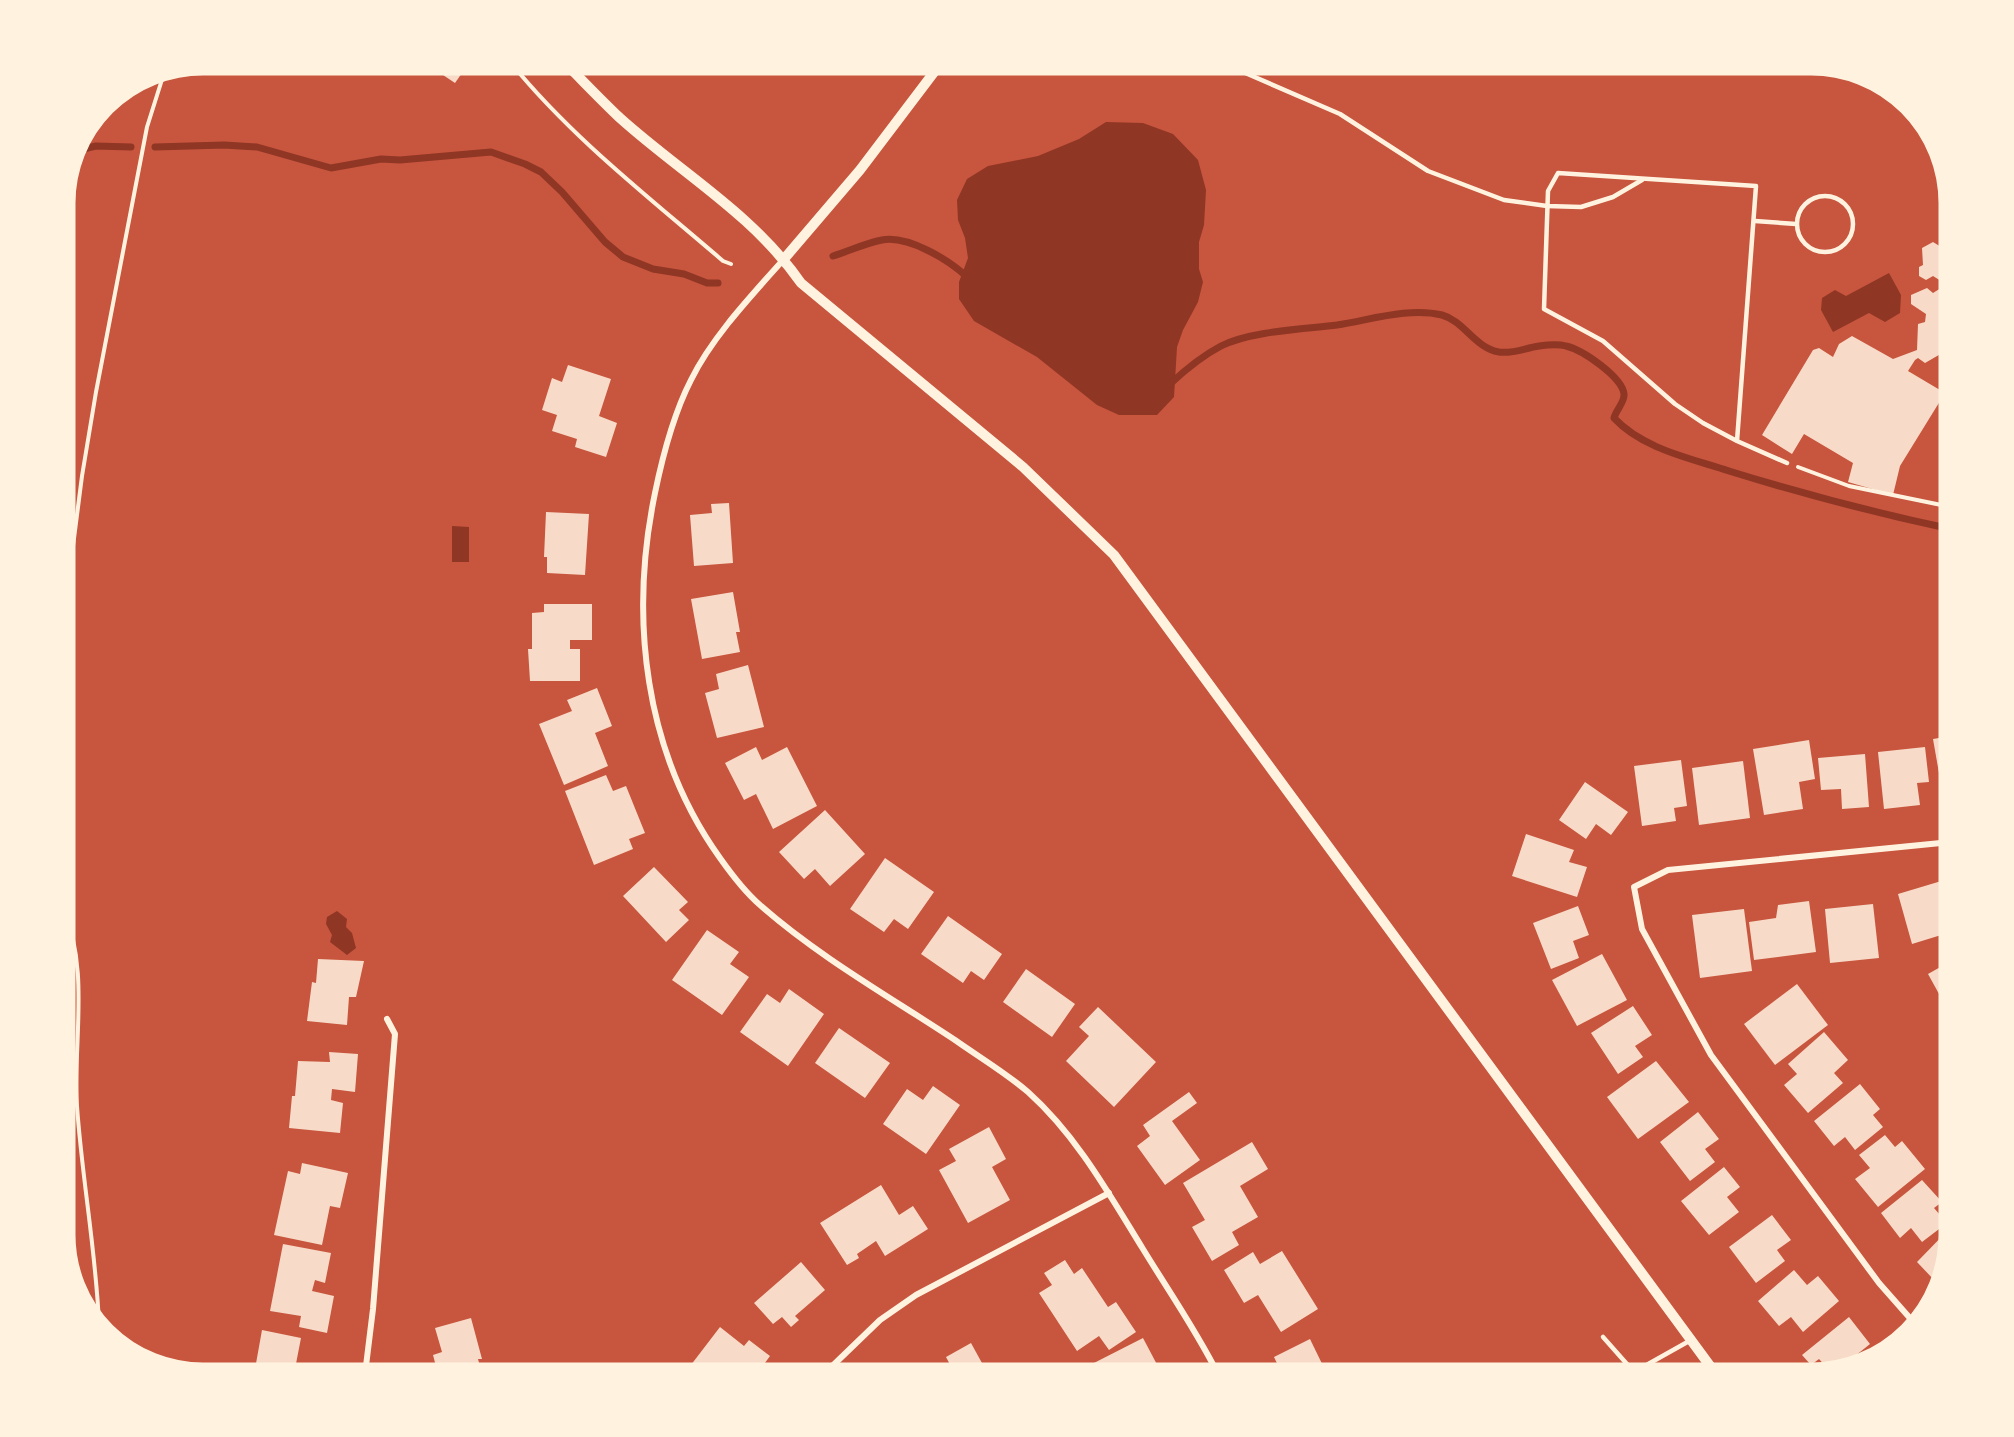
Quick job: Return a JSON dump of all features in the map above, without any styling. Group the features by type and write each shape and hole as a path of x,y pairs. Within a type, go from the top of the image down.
{"street":[{"path":"576,74 620,118 754,226 784,259 801,283 1023,467 1114,555 1709,1364"},
{"path":"932,74 860,170 729,323 692,378 662,460 646,532 642,603 645,661 670,766 687,807 735,879 759,904 809,942 1028,1092 1082,1151 1213,1364"},
{"path":"1910,1318 1879,1283 1711,1054 1642,929 1634,887 1668,870 1940,843"},
{"path":"366,1364 373,1309 395,1034 387,1019"},
{"path":"834,1364 880,1320 916,1295 1109,1193"}],"lane":[{"path":"1248,74 1340,114 1428,171 1504,200 1546,206 1581,207 1613,197 1642,180"},
{"path":"1737,441 1756,186 1558,173 1548,191 1546,206 1544,309 1603,341 1675,404 1703,423 1737,441 1788,463"},
{"path":"1825,195 1836,197 1845,204 1854,224 1846,244 1825,253 1805,245 1796,224 1805,204 1825,195"},
{"path":"1755,221 1796,224"},
{"path":"1603,1337 1627,1364"},
{"path":"1648,1364 1691,1340"}],"path":[{"path":"520,74 553,112 591,148 723,261 731,264"},
{"path":"74,547 96,392 147,127 162,80"},
{"path":"1788,463 1849,486 1940,505"},
{"path":"74,947 78,967 77,1105 98,1309"}],"shaded area":[{"path":"1106,122 1143,123 1173,134 1198,160 1206,190 1204,225 1199,242 1199,269 1203,282 1198,302 1177,347 1174,397 1157,415 1119,415 1097,405 1037,357 974,321 959,299 959,282 968,258 965,238 958,220 957,200 967,179 988,166 1038,156 1079,139"},
{"path":"1889,273 1901,295 1900,313 1885,322 1869,313 1833,332 1821,310 1822,298 1835,290 1846,296"},
{"path":"452,526 469,527 469,562 452,562"},
{"path":"337,911 347,919 346,927 352,933 356,948 347,955 330,942 332,935 326,924 327,917"}],"building":[{"path":"442,74 461,74 455,83"},
{"path":"1933,242 1940,246 1940,280 1933,276 1926,280 1919,276 1919,267 1923,265 1922,248"},
{"path":"1927,288 1933,293 1940,289 1940,354 1925,363 1918,358 1908,371 1940,390 1940,401 1900,466 1893,495 1848,482 1853,463 1804,434 1792,454 1762,435 1813,350 1819,348 1833,357 1839,344 1852,336 1893,359 1917,350 1918,324 1925,322 1926,314 1911,304 1911,295"},
{"path":"568,365 611,379 599,416 617,423 606,457 575,447 577,439 552,431 557,415 542,410 552,378 562,382"},
{"path":"729,503 733,563 694,566 690,515 712,513 711,504"},
{"path":"546,512 589,514 585,575 547,573 547,557 544,557"},
{"path":"733,592 740,632 736,632 740,652 702,659 691,599"},
{"path":"544,604 592,604 592,640 570,640 570,649 580,649 580,681 530,681 528,649 532,649 532,613 544,612"},
{"path":"748,665 764,727 717,738 705,693 719,689 716,674"},
{"path":"597,688 612,726 595,733 608,766 564,785 539,724 572,711 567,700"},
{"path":"1940,738 1940,779 1933,739"},
{"path":"1809,740 1815,779 1799,782 1803,809 1764,815 1753,749"},
{"path":"756,747 762,760 787,747 817,806 773,829 756,794 744,800 725,763"},
{"path":"1925,747 1929,782 1917,783 1920,805 1884,809 1878,752"},
{"path":"1865,754 1869,807 1842,809 1841,789 1821,790 1818,758"},
{"path":"1681,760 1687,806 1674,808 1676,821 1642,826 1634,766"},
{"path":"1743,761 1750,818 1699,825 1692,768"},
{"path":"606,775 613,791 626,786 645,833 629,839 633,849 594,865 565,791"},
{"path":"1585,782 1628,812 1611,835 1596,824 1586,839 1559,820"},
{"path":"825,810 865,854 830,886 815,869 804,879 779,852"},
{"path":"1526,834 1574,850 1569,862 1587,867 1577,897 1512,876"},
{"path":"885,858 934,892 908,929 894,919 884,932 850,909"},
{"path":"654,867 688,902 679,910 689,920 666,942 623,896"},
{"path":"1940,881 1940,935 1912,944 1898,894"},
{"path":"1809,901 1816,952 1754,960 1749,922 1776,918 1778,905"},
{"path":"1873,904 1879,958 1830,963 1825,909"},
{"path":"1578,906 1589,935 1573,941 1579,958 1551,969 1533,923"},
{"path":"1744,909 1752,971 1700,978 1692,915"},
{"path":"948,916 1002,954 984,980 971,971 963,983 921,954"},
{"path":"707,930 739,952 730,964 749,977 722,1015 672,980"},
{"path":"1602,954 1627,1000 1577,1026 1552,980"},
{"path":"318,959 364,961 356,997 349,997 347,1025 307,1021 312,982 316,983"},
{"path":"1940,967 1940,996 1928,974"},
{"path":"1026,969 1075,1004 1052,1037 1003,1002"},
{"path":"1797,984 1828,1025 1775,1065 1744,1024"},
{"path":"789,989 824,1014 788,1066 740,1032 767,994 780,1003"},
{"path":"1633,1006 1652,1035 1635,1046 1643,1057 1618,1074 1591,1033"},
{"path":"1098,1007 1156,1062 1114,1107 1066,1061 1089,1036 1079,1027"},
{"path":"839,1028 890,1063 865,1098 815,1063"},
{"path":"1824,1032 1848,1060 1834,1073 1843,1083 1808,1113 1784,1085 1797,1074 1788,1064"},
{"path":"329,1052 358,1054 355,1092 332,1089 331,1100 343,1103 340,1133 289,1128 298,1061 330,1062"},
{"path":"1656,1061 1689,1102 1638,1139 1607,1097"},
{"path":"1860,1084 1880,1109 1873,1115 1883,1127 1855,1150 1845,1137 1834,1146 1814,1121"},
{"path":"933,1086 960,1105 926,1154 883,1124 907,1089 923,1100"},
{"path":"1189,1092 1197,1103 1172,1121 1200,1160 1165,1185 1137,1146 1150,1136 1143,1125"},
{"path":"1698,1112 1719,1139 1705,1149 1715,1162 1690,1181 1660,1142"},
{"path":"989,1127 1006,1159 992,1167 1010,1200 968,1223 939,1170 956,1161 949,1149"},
{"path":"1885,1135 1895,1147 1902,1141 1925,1169 1878,1207 1855,1179 1870,1168 1859,1155"},
{"path":"1252,1142 1268,1169 1240,1186 1258,1217 1232,1232 1239,1245 1212,1261 1192,1227 1205,1220 1183,1183"},
{"path":"302,1163 348,1173 340,1208 330,1206 322,1245 274,1235 288,1171 300,1174"},
{"path":"1724,1167 1740,1187 1727,1197 1739,1212 1709,1235 1681,1201"},
{"path":"1922,1180 1940,1200 1940,1204 1934,1208 1940,1215 1940,1228 1922,1242 1911,1228 1900,1238 1881,1213"},
{"path":"881,1185 899,1215 913,1206 928,1229 885,1256 876,1241 857,1254 859,1258 847,1265 820,1223"},
{"path":"1772,1215 1791,1240 1777,1250 1785,1261 1756,1283 1729,1247"},
{"path":"1940,1239 1933,1279 1917,1262"},
{"path":"283,1244 331,1253 325,1283 315,1280 312,1291 334,1296 327,1333 299,1327 301,1316 270,1311"},
{"path":"1282,1251 1318,1309 1281,1332 1258,1295 1244,1303 1224,1270 1253,1252 1260,1264"},
{"path":"1065,1260 1074,1274 1082,1268 1108,1307 1116,1302 1136,1332 1109,1350 1099,1336 1077,1351 1039,1293 1052,1285 1044,1273"},
{"path":"801,1262 825,1290 795,1316 799,1320 791,1327 782,1317 773,1324 754,1303"},
{"path":"1794,1270 1807,1285 1818,1276 1839,1301 1803,1332 1791,1317 1779,1326 1758,1301"},
{"path":"1849,1317 1870,1344 1855,1356 1837,1361 1822,1363 1819,1359 1810,1364 1802,1355"},
{"path":"471,1318 482,1359 478,1359 479,1364 435,1364 433,1355 442,1352 435,1328"},
{"path":"720,1327 744,1346 749,1340 770,1356 764,1364 692,1364"},
{"path":"262,1330 301,1338 296,1364 256,1364"},
{"path":"1143,1338 1157,1364 1092,1364"},
{"path":"1310,1339 1322,1364 1277,1364 1274,1357"},
{"path":"971,1343 983,1364 950,1364 946,1357"}],"waterway":[{"path":"155,147 224,145 257,147 331,168 381,159 400,160 491,152 541,172 562,192 605,242 623,257 653,269 684,274 707,283 718,283"},
{"path":"85,149 96,146 131,147"},
{"path":"833,256 876,241 892,239 928,250 950,263 967,277"},
{"path":"1170,384 1214,350 1247,337 1278,331 1337,325 1403,313 1442,315 1450,318 1491,350 1509,352 1556,345 1566,346 1582,353 1601,365 1622,387 1624,397 1614,418 1626,429 1653,445 1683,457 1812,495 1940,527"}]}
